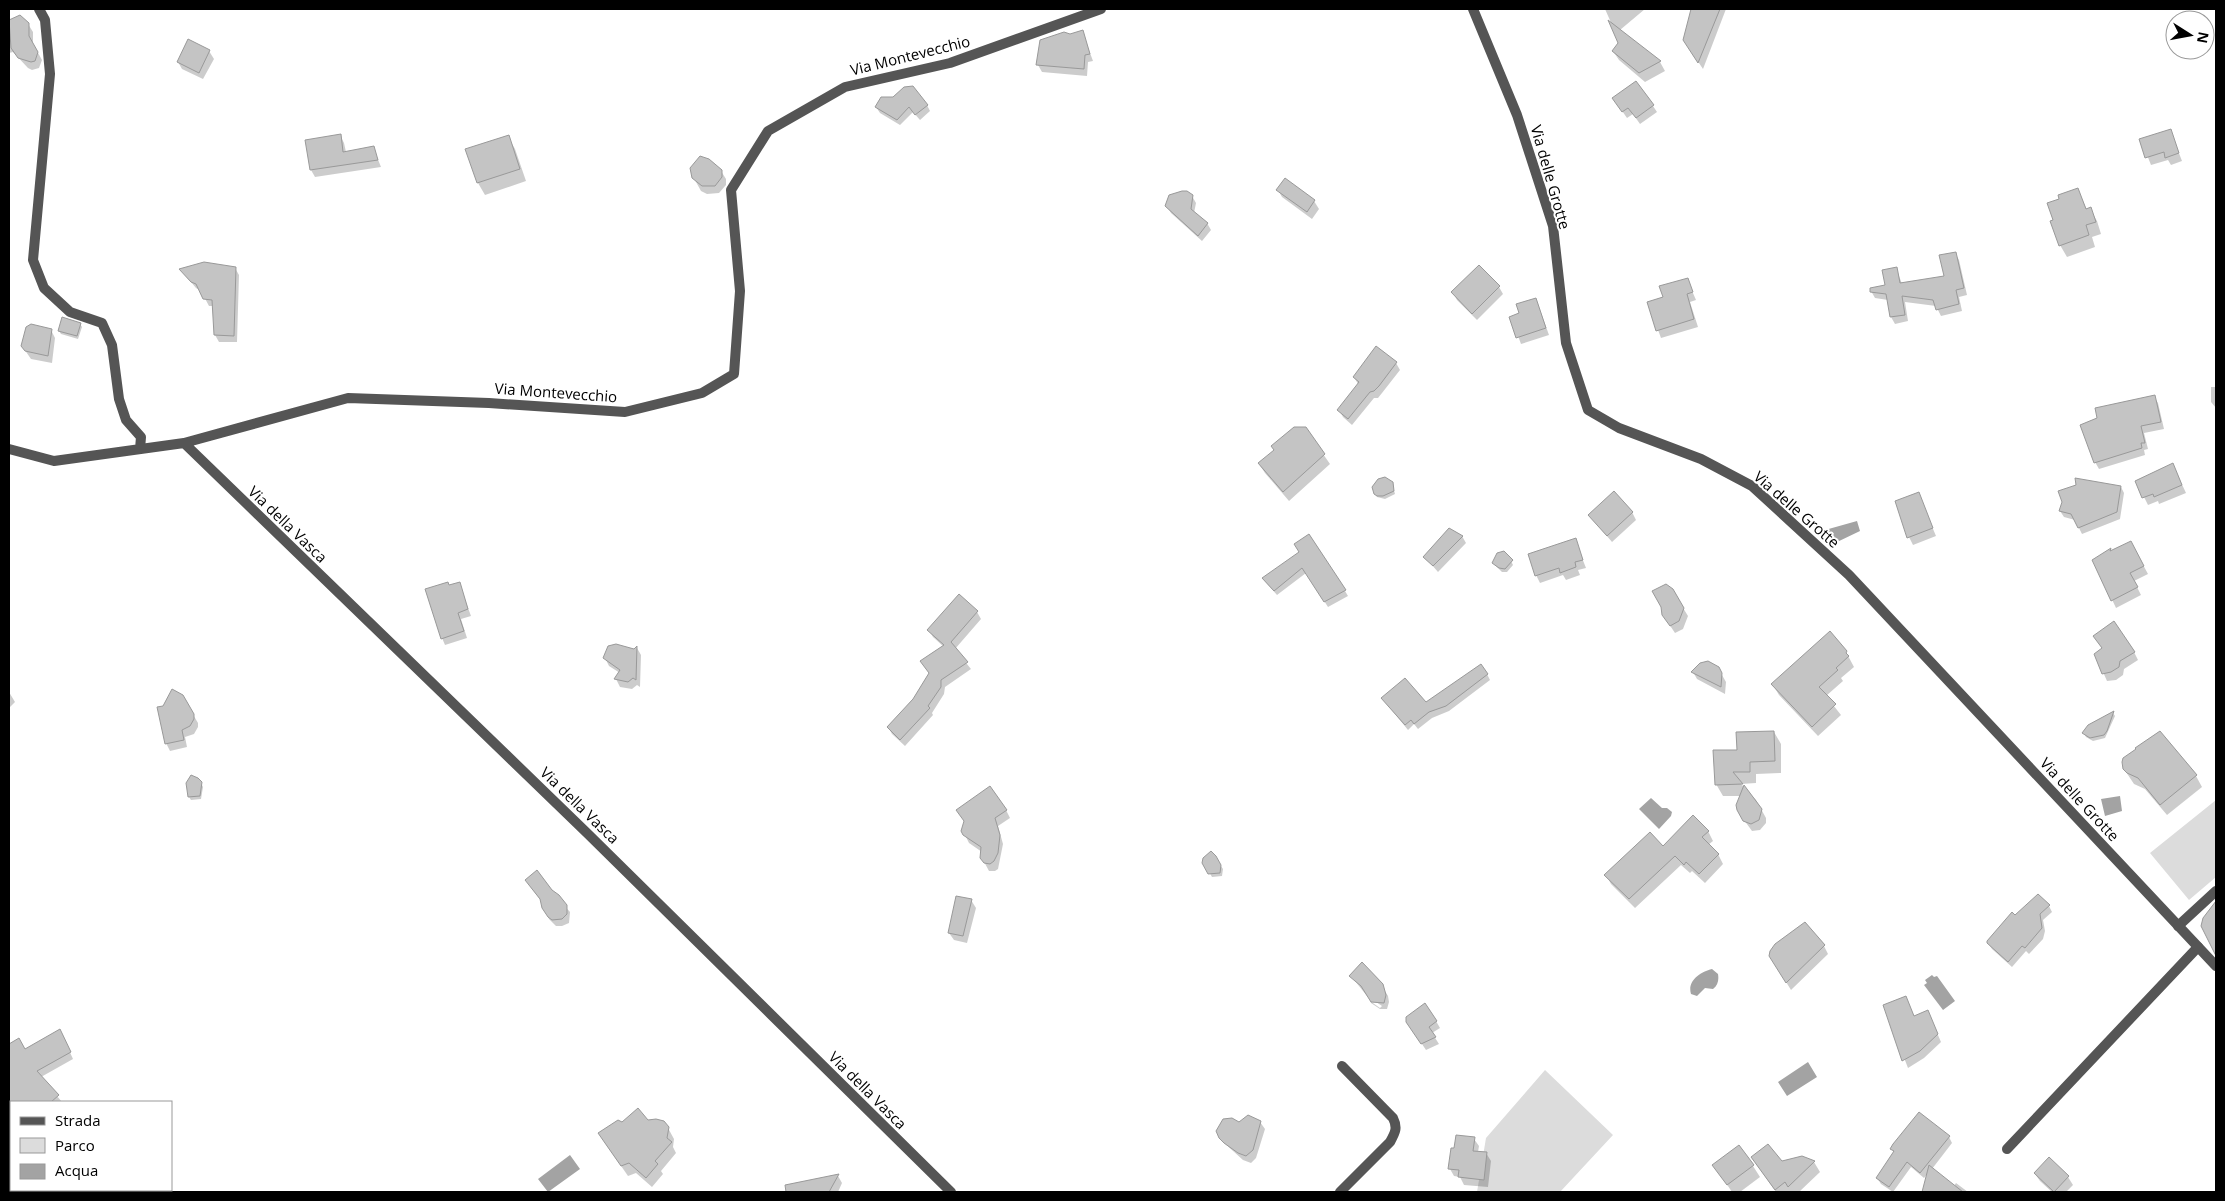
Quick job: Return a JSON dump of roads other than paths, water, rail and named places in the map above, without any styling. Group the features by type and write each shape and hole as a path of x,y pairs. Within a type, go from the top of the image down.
{"street":[{"path":"40,9 45,20 50,74 33,260 44,288 70,312 102,323 112,345 119,399 126,420 141,437 140,449"},
{"name":"Via Montevecchio","path":"184,443 348,398 489,403 625,412 702,394 734,374 740,291 731,190 768,131 846,87 950,63 1101,9"},
{"name":"Via delle Grotte","path":"1473,9 1517,115 1553,226 1566,344 1588,410 1619,428 1701,459 1752,486 1848,574 2216,966"},
{"path":"9,449 54,461 184,443"},
{"name":"Via della Vasca","path":"184,443 580,826 951,1192"},
{"path":"2178,926 2216,892"},
{"path":"2007,1149 2198,947"},
{"path":"1340,1192 1390,1142 1395,1132 1396,1124 1342,1066"}],"water":[{"path":"1857,521 1860,531 1835,543 1825,530"},
{"path":"2120,796 2122,811 2105,816 2101,799"},
{"path":"1651,798 1662,808 1667,808 1672,812 1671,816 1659,829 1639,809"},
{"path":"1712,969 1718,974 1718,982 1715,987 1713,989 1705,988 1697,996 1691,994 1691,985 1695,978 1703,972"},
{"path":"1932,975 1934,977 1937,976 1955,1001 1943,1010 1924,985 1927,983 1925,980"},
{"path":"1808,1062 1817,1077 1787,1096 1778,1082"},
{"path":"570,1155 580,1169 548,1192 538,1179"}]}
